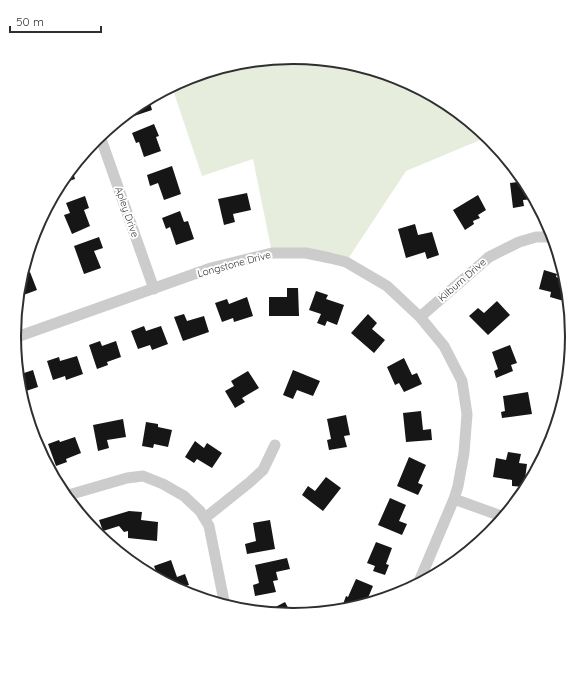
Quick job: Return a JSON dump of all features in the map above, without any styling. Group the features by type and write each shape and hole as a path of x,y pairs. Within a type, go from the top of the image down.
{"street":[{"name":"Apley Drive","path":"102,143 154,289"},
{"name":"Kilburn Drive","path":"420,317 489,257 519,242 536,237 546,237"},
{"name":"Longstone Drive","path":"21,336 211,268 272,253 306,253 346,262 387,286 420,317 444,346 462,381 468,414 464,453 458,486 421,576"},
{"path":"205,518 263,470 275,445"},
{"path":"71,494 127,478 143,476 163,484 184,496 200,511 209,526 224,599"},
{"path":"454,499 499,515"}],"green space":[{"path":"293,64 311,65 346,70 380,79 397,85 444,110 481,140 406,171 346,262 272,253 253,159 202,176 174,93 206,79 257,67"}],"building":[{"path":"151,105 152,110 134,116 142,110"},
{"path":"154,124 159,136 156,137 161,151 144,157 139,142 136,143 132,133"},
{"path":"172,166 181,194 164,200 158,183 150,186 147,175"},
{"path":"517,182 528,200 523,200 524,206 513,208 510,183"},
{"path":"247,193 251,210 233,214 235,222 224,225 218,199"},
{"path":"478,195 486,210 478,215 480,218 473,221 474,224 465,230 453,210"},
{"path":"85,196 89,208 84,210 90,226 72,234 64,215 70,213 66,203"},
{"path":"180,211 184,222 188,221 194,239 176,245 170,227 166,229 162,218"},
{"path":"415,224 418,235 432,232 439,255 427,259 425,252 406,258 398,229"},
{"path":"99,237 103,248 94,251 101,268 84,274 74,246"},
{"path":"544,270 557,274 556,277 559,278 563,301 550,297 551,292 539,289"},
{"path":"30,272 37,290 24,295 28,273"},
{"path":"287,288 298,288 299,316 269,316 269,297 287,297"},
{"path":"316,291 328,295 326,299 344,305 337,325 327,321 325,326 317,323 321,314 309,310"},
{"path":"247,297 253,316 234,322 233,318 222,322 215,303 227,299 229,304"},
{"path":"497,301 510,315 488,335 469,316 478,308 484,313"},
{"path":"184,314 187,321 204,316 209,332 183,341 174,317"},
{"path":"368,314 377,323 372,329 385,340 374,353 351,333"},
{"path":"144,326 146,331 161,326 168,344 152,350 150,345 138,349 131,331"},
{"path":"100,341 102,346 116,341 121,357 107,362 108,365 97,369 89,345"},
{"path":"510,345 517,363 511,365 513,371 496,378 494,371 498,369 492,352"},
{"path":"77,356 83,374 66,380 65,376 53,380 47,361 59,357 60,361"},
{"path":"404,358 412,375 417,373 422,384 404,392 399,383 395,385 387,367"},
{"path":"33,370 38,387 26,391 23,373"},
{"path":"293,370 320,381 313,396 297,390 293,399 283,395"},
{"path":"248,371 259,388 242,398 245,402 235,408 225,391 234,386 231,381"},
{"path":"528,392 532,414 502,418 501,412 505,411 503,396"},
{"path":"421,411 423,430 431,429 432,440 406,442 403,413"},
{"path":"346,415 350,435 344,436 347,447 329,450 327,440 331,439 327,419"},
{"path":"123,419 126,437 107,440 109,448 98,451 93,425"},
{"path":"146,422 158,424 158,427 172,430 168,447 154,444 153,448 142,446"},
{"path":"75,437 81,453 66,459 67,462 56,466 48,444"},
{"path":"195,441 204,448 207,443 222,453 212,468 197,459 194,463 185,457"},
{"path":"508,452 521,454 519,463 527,464 525,479 520,487 512,486 512,480 493,477 496,458 506,460"},
{"path":"409,457 426,465 418,483 423,485 418,495 397,486"},
{"path":"326,477 341,488 323,511 302,495 308,486 315,491"},
{"path":"390,498 406,505 399,521 407,524 402,535 378,525"},
{"path":"129,511 142,512 141,520 158,522 157,541 128,538 128,531 124,532 119,526 103,531 99,520"},
{"path":"270,520 275,549 247,554 245,544 256,541 253,523"},
{"path":"376,542 392,548 386,564 389,565 385,575 373,571 375,566 367,563"},
{"path":"287,558 290,569 276,572 278,580 273,581 276,592 255,596 253,585 259,583 255,565"},
{"path":"171,560 177,577 185,574 189,585 185,586 157,572 154,566"},
{"path":"356,579 373,586 368,597 343,603 346,596 348,597"},
{"path":"285,602 288,608 275,608 274,608"}]}
